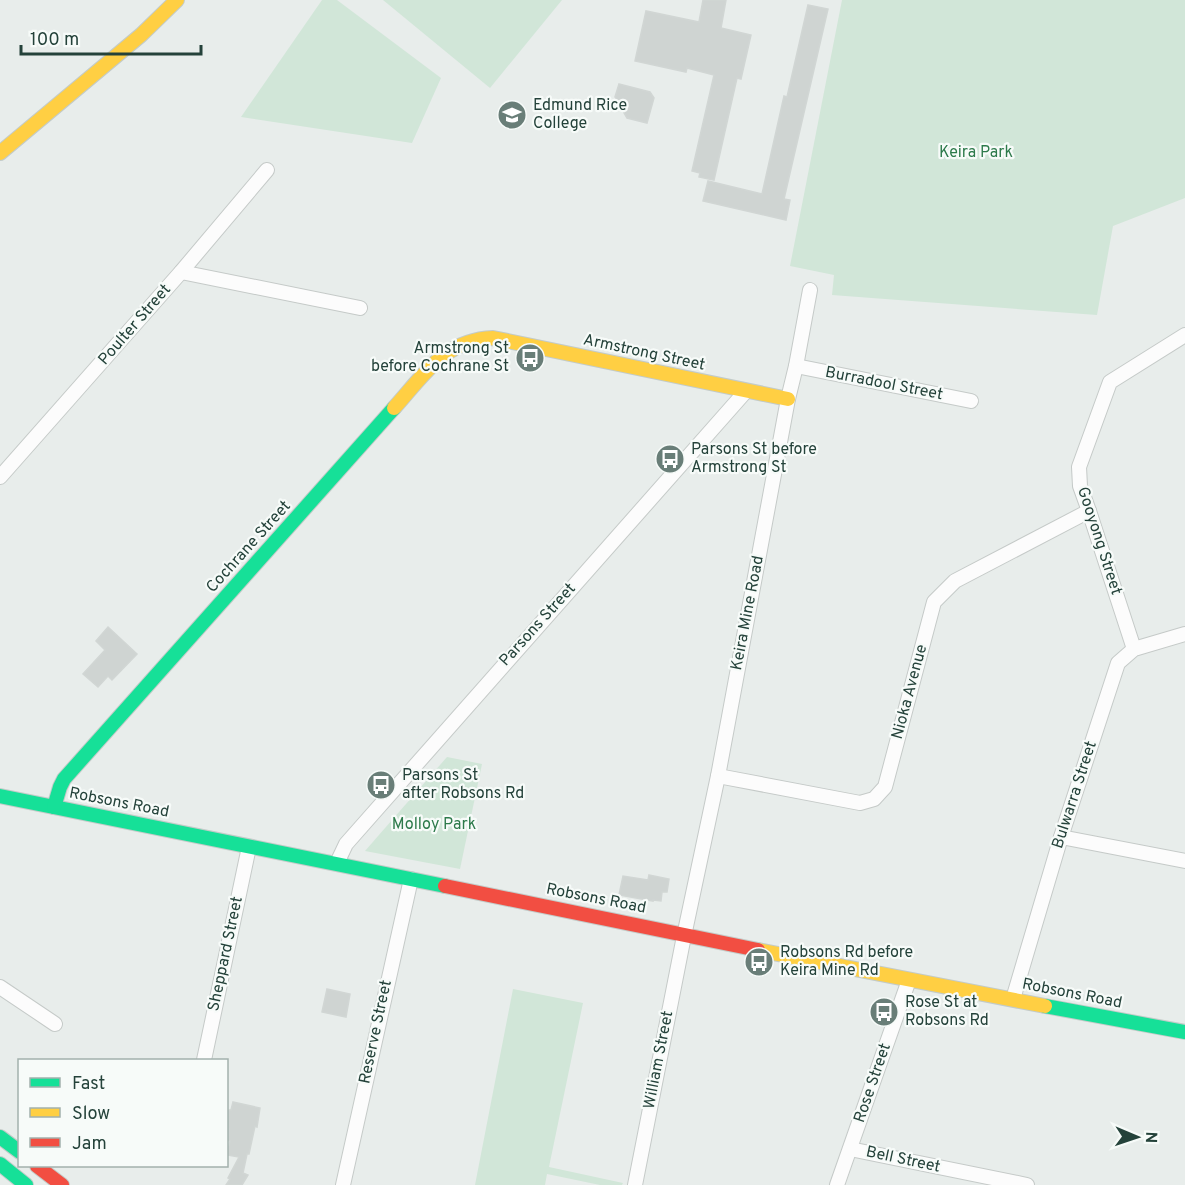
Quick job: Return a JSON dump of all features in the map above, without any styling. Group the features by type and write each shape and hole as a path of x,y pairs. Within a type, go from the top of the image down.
{"main road":[{"path":"0,153 141,35 177,0"},
{"name":"Armstrong Street","path":"493,338 788,399"},
{"name":"Cochrane Street","path":"54,807 64,779 429,369 452,349 462,344 473,340 493,338"},
{"name":"Robsons Road","path":"0,796 337,863 684,936 1185,1032"},
{"path":"0,1137 18,1150"},
{"path":"0,1164 26,1185"},
{"path":"38,1167 62,1185"},
{"path":"0,1171 19,1185"}],"street":[{"name":"Poulter Street","path":"0,477 5,462 181,272 267,171"},
{"path":"181,272 360,308"},
{"name":"Keira Mine Road","path":"684,936 718,776 810,290"},
{"name":"Gooyong Street","path":"1134,649 1080,486 1078,466 1110,382 1185,334"},
{"name":"Burradool Street","path":"796,366 971,401"},
{"name":"Parsons Street","path":"337,863 353,835 746,392"},
{"name":"Nioka Avenue","path":"718,776 860,803 874,799 885,787 934,602 955,581 1089,511"},
{"path":"1134,649 1185,634"},
{"name":"Bulwarra Street","path":"1013,999 1061,837 1118,663 1134,649"},
{"path":"1061,837 1185,861"},
{"name":"Sheppard Street","path":"204,1059 249,847"},
{"name":"Reserve Street","path":"343,1185 411,879"},
{"name":"William Street","path":"634,1185 684,936"},
{"name":"Rose Street","path":"837,1185 909,980"},
{"path":"0,987 55,1024"},
{"name":"Bell Street","path":"850,1149 1027,1185"}],"green space":[{"path":"322,0 337,0 441,78 412,143 241,117"},
{"path":"383,0 562,0 490,88"},
{"name":"Keira Park","path":"842,0 1185,0 1185,198 1113,226 1097,315 832,295 834,275 790,266"},
{"name":"Molloy Park","path":"447,757 482,764 460,869 365,851"},
{"path":"513,989 583,1003 549,1167 623,1183 622,1185 600,1185 547,1174 545,1185 475,1185"}],"building":[{"path":"703,0 726,0 721,28 751,35 741,79 737,78 714,180 699,177 700,173 692,171 714,75 687,68 686,72 635,61 646,11 699,22"},
{"path":"808,5 828,9 784,199 790,200 786,220 703,201 708,181 762,194"},
{"path":"619,84 650,92 654,98 647,123 627,118 615,97"},
{"path":"108,627 137,654 112,680 108,676 98,687 83,674 105,650 96,641"},
{"path":"649,875 669,879 667,892 662,892 661,901 619,895 623,876 648,880"},
{"path":"327,989 350,994 346,1017 322,1012"},
{"path":"233,1102 260,1108 257,1127 255,1126 243,1173 248,1175 242,1185 226,1185 239,1157 228,1155 230,1141 228,1140 228,1114"}],"traffic: fast":[{"path":"54,807 64,779 394,408"},
{"path":"0,796 445,886"},
{"path":"1045,1006 1185,1032"},
{"path":"0,1137 18,1150"},
{"path":"0,1164 26,1185"}],"traffic: slow":[{"path":"0,153 141,35 177,0"},
{"path":"394,408 436,361 448,352 476,340 493,338 788,399"},
{"path":"758,950 1045,1006"}],"traffic: jam":[{"path":"445,886 758,950"},
{"path":"38,1167 62,1185"}],"place":[{"name":"Edmund Rice College","path":"512,115"},
{"name":"Armstrong St before Cochrane St","path":"530,358"},
{"name":"Parsons St before Armstrong St","path":"670,459"},
{"name":"Parsons St after Robsons Rd","path":"381,785"},
{"name":"Robsons Rd before Keira Mine Rd","path":"759,962"},
{"name":"Rose St at Robsons Rd","path":"884,1012"}]}
